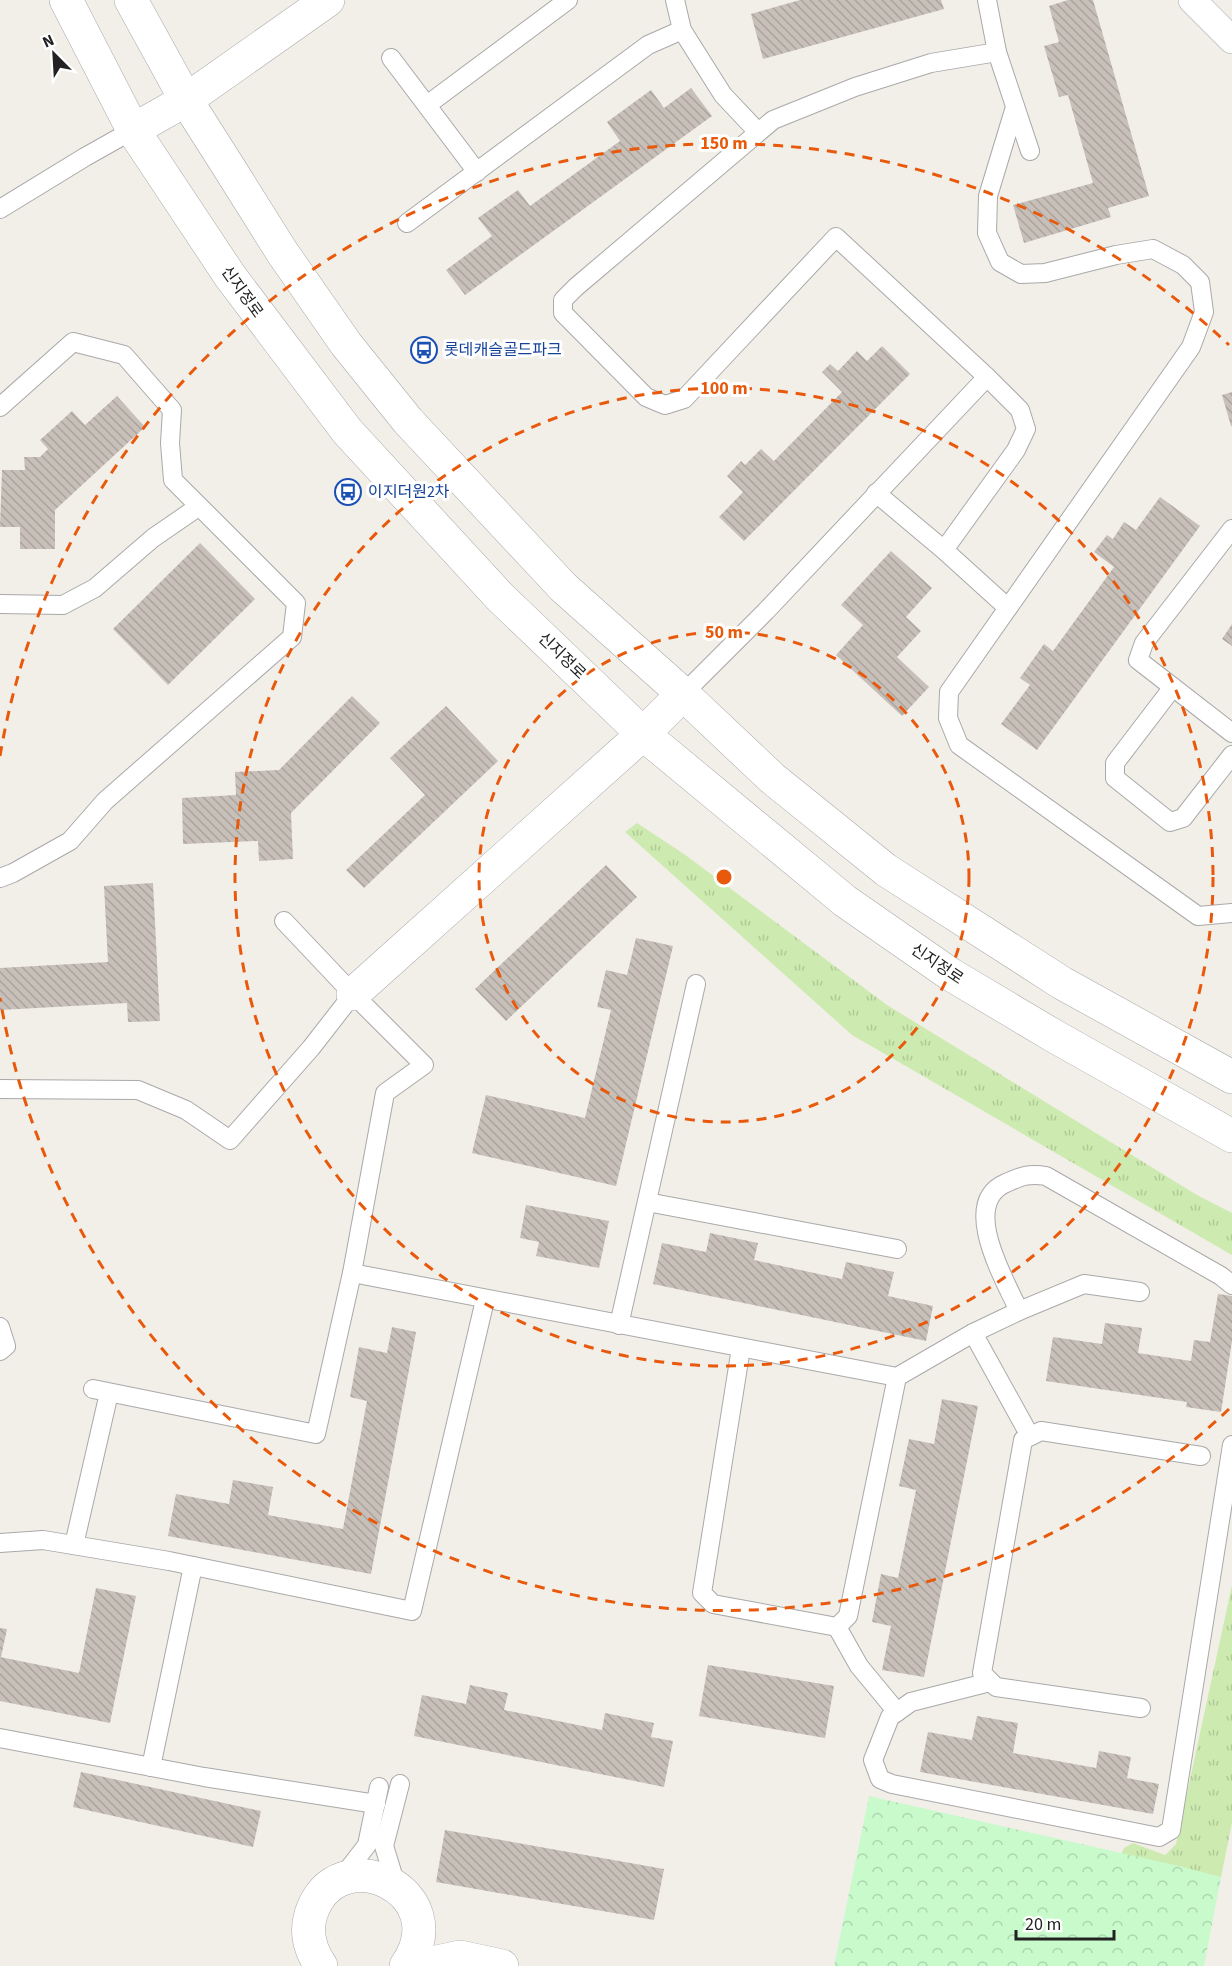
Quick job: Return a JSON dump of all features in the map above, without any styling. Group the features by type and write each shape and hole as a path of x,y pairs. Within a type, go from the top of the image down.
{"street":[{"name":"신지정로","path":"66,0 133,130 230,276 347,431 500,597 643,734 845,901 950,974 1054,1036 1232,1136"},
{"path":"131,0 186,100 282,252 346,344 408,421 563,587 683,694 772,778 886,870 1062,983 1232,1077"},
{"path":"133,130 186,100 328,0"},
{"path":"1192,0 1232,40"},
{"path":"353,994 643,734 683,694"},
{"path":"321,1966 314,1956 309,1940 309,1922 314,1905 325,1891 340,1880 359,1875 378,1877 396,1885 410,1899 417,1917 419,1936 414,1954 406,1966"},
{"path":"417,1917 460,1957"},
{"path":"418,1966 460,1957 502,1966"}],"lane":[{"path":"427,105 567,0"},
{"path":"987,0 997,52 1030,151"},
{"path":"677,2 682,30 723,95 757,132"},
{"path":"407,223 648,45 682,30"},
{"path":"944,550 1016,450 1026,429 1020,410 836,237 684,399 665,405 646,397 563,313 563,300 773,120 855,87 931,63 997,52"},
{"path":"391,58 477,172"},
{"path":"1015,107 987,196 987,233 1000,262 1021,274 1045,273 1116,255 1153,249 1183,265 1200,282 1204,312 1191,347 949,692 948,718 958,746 1198,916 1232,912"},
{"path":"0,209 133,130"},
{"path":"0,407 73,342 124,354 172,410 170,443 173,480 296,603 292,637 105,801 70,841 0,878"},
{"path":"683,694 766,611 987,377"},
{"path":"876,494 944,550 1008,608"},
{"path":"0,604 63,605 95,588 153,538 198,507"},
{"path":"1232,529 1144,643 1138,660 1232,733"},
{"path":"1173,687 1115,763 1115,778 1170,822 1183,818 1232,755"},
{"path":"74,1545 101,1391 316,1434 352,1273 386,1093 424,1065 284,921"},
{"path":"619,1325 696,984"},
{"path":"0,1089 138,1090 186,1110 230,1140 311,1048 353,994"},
{"path":"1018,1311 988,1240 985,1219 987,1201 997,1186 1029,1173 1046,1176 1221,1276 1232,1285"},
{"path":"647,1202 897,1249"},
{"path":"352,1273 897,1377 973,1333 1018,1311 1084,1284 1140,1292"},
{"path":"0,1543 43,1540 74,1545 193,1566 412,1611 485,1300"},
{"path":"0,1327 6,1346 0,1351"},
{"path":"973,1333 1030,1436"},
{"path":"741,1348 702,1593 713,1604 837,1627"},
{"path":"837,1627 849,1616 897,1377"},
{"path":"1141,1708 996,1687 982,1673 1023,1440 1041,1431 1201,1456"},
{"path":"990,1682 911,1702 890,1717 873,1760 880,1779 892,1784 1159,1837 1171,1830 1232,1445"},
{"path":"150,1767 193,1566"},
{"path":"837,1627 859,1666 897,1712"},
{"path":"0,1738 150,1767 377,1796 367,1845 340,1880"},
{"path":"396,1885 384,1846 400,1784"}],"green space":[{"path":"637,823 684,854 887,1005 1197,1195 1232,1213 1232,1255 852,1035 625,832"},
{"path":"1232,1585 1232,1823 1221,1877 1204,1890 1114,1869 1124,1848 1133,1843 1165,1855 1176,1844"},
{"path":"869,1796 1221,1877 1204,1966 834,1966"}],"building":[{"path":"800,0 941,0 944,9 763,59 751,14"},
{"path":"1068,0 1093,0 1149,196 1108,208 1111,217 1024,243 1013,205 1093,183 1068,95 1059,97 1044,46 1059,42 1049,6"},
{"path":"691,88 712,116 465,295 446,270 492,236 478,218 518,190 530,206 620,141 607,122 651,90 664,108"},
{"path":"882,346 910,374 744,541 719,517 743,492 727,476 741,461 745,465 761,449 774,461 842,392 822,372 830,364 838,371 857,351 867,361"},
{"path":"1232,392 1232,426 1231,426 1222,395"},
{"path":"117,396 145,427 55,510 55,549 20,549 20,527 0,527 2,470 25,470 24,457 40,457 48,449 40,440 72,411 85,425"},
{"path":"1160,497 1200,526 1037,750 1001,724 1030,685 1020,678 1044,644 1053,651 1114,567 1094,552 1107,535 1113,539 1124,522 1136,530"},
{"path":"200,543 255,599 168,685 113,629"},
{"path":"891,551 932,588 906,617 921,631 897,657 929,687 902,716 836,655 863,625 841,605"},
{"path":"1232,624 1232,646 1222,639"},
{"path":"352,696 380,723 291,813 293,859 259,861 258,841 183,844 182,798 236,795 235,772 279,770"},
{"path":"446,706 498,761 364,888 346,870 425,795 390,758"},
{"path":"606,865 637,897 506,1021 475,989"},
{"path":"153,883 160,1021 128,1022 127,1003 0,1010 0,968 108,962 104,886"},
{"path":"636,938 673,946 616,1186 472,1153 486,1095 585,1118 611,1010 597,1007 606,970 627,975"},
{"path":"526,1205 609,1221 599,1268 536,1256 539,1242 520,1238"},
{"path":"710,1233 758,1243 754,1260 842,1279 846,1262 894,1272 888,1296 933,1306 926,1341 653,1284 662,1243 706,1252"},
{"path":"1218,1294 1232,1296 1232,1341 1221,1412 1186,1407 1187,1402 1046,1381 1053,1337 1102,1344 1105,1323 1142,1328 1138,1353 1191,1361 1194,1340 1210,1342"},
{"path":"392,1327 416,1332 371,1574 168,1536 176,1494 229,1504 233,1480 273,1487 268,1515 343,1529 367,1401 350,1397 359,1347 387,1353"},
{"path":"942,1399 978,1406 924,1677 882,1670 891,1626 872,1622 881,1574 898,1578 916,1490 899,1486 909,1439 934,1444"},
{"path":"96,1588 136,1596 110,1723 0,1701 0,1657 79,1673"},
{"path":"0,1628 7,1629 1,1657 0,1656"},
{"path":"708,1665 834,1686 825,1738 699,1716"},
{"path":"470,1685 508,1693 504,1710 602,1730 605,1713 654,1723 651,1737 673,1741 664,1787 414,1736 422,1695 466,1704"},
{"path":"977,1716 1018,1723 1013,1753 1096,1768 1099,1751 1131,1757 1127,1778 1159,1784 1153,1814 920,1772 928,1732 972,1740"},
{"path":"81,1772 261,1811 253,1847 73,1807"},
{"path":"445,1830 664,1869 654,1920 436,1882"}],"place":[{"name":"롯데캐슬골드파크","path":"424,350"},
{"name":"이지더원2차","path":"348,492"}]}
